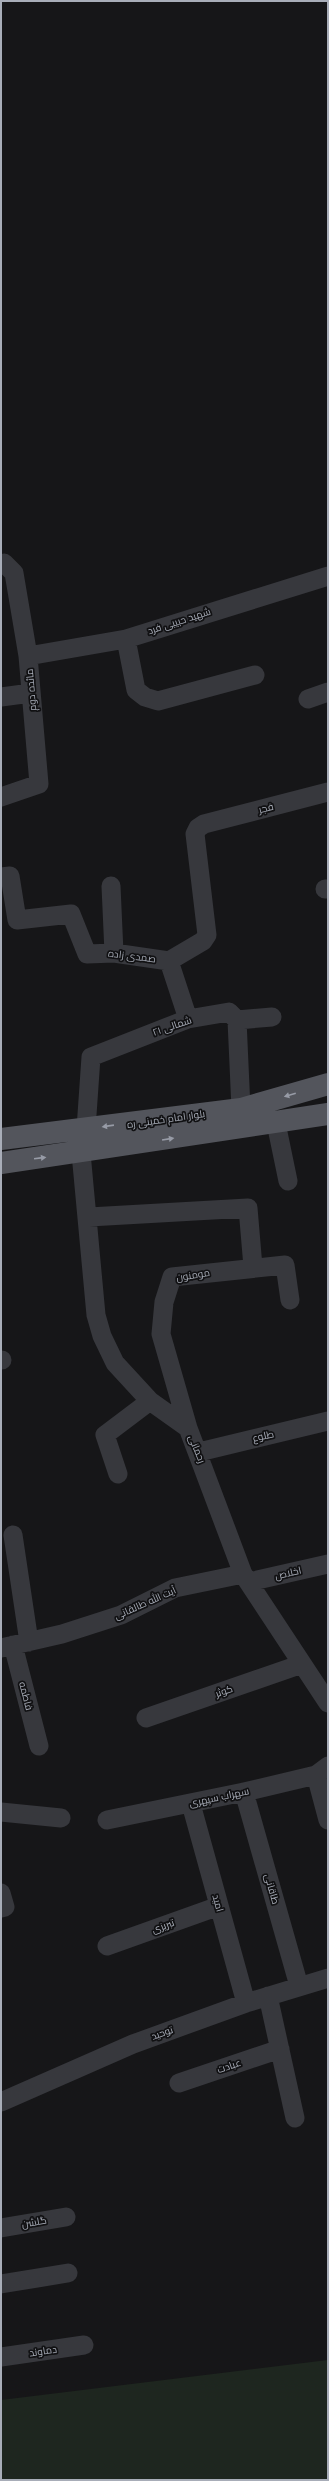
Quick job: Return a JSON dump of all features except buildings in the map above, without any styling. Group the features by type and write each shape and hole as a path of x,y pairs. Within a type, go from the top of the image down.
{"main road":[{"name":"بلوار امام خمینی ره","path":"1,1139 241,1109 328,1084"},
{"name":"بلوار امام خمینی ره","path":"1,1163 328,1114"}],"street":[{"name":"مائده دوم","path":"1,564 4,563 14,573 28,656 39,784 1,797"},
{"name":"شهید حبیبی فرد","path":"28,656 126,639 328,576"},
{"path":"126,639 136,690 144,697 158,701 255,675"},
{"path":"308,699 328,692"},
{"path":"1,697 31,693"},
{"name":"فجر","path":"169,961 203,941 207,935 195,834 198,828 204,824 328,792"},
{"name":"صمدی زاده","path":"1,877 10,876 17,920 71,914 87,954 114,953 169,961 188,1019"},
{"path":"111,886 114,953"},
{"name":"۲۱ شمالی","path":"86,1129 91,1057 188,1019 229,1012 237,1020"},
{"path":"241,1109 237,1020 272,1017"},
{"path":"276,1123 288,1180"},
{"name":"رحمانی","path":"86,1129 81,1152 89,1217 96,1315 102,1336 115,1364 150,1401 188,1428 199,1452 246,1578 328,1703"},
{"path":"89,1217 248,1208 253,1267"},
{"name":"مومنون","path":"188,1428 161,1334 164,1302 172,1277 253,1267 285,1265 290,1300"},
{"path":"118,1474 105,1435 150,1401"},
{"name":"طلوع","path":"199,1452 328,1421"},
{"name":"فاطمه","path":"13,1535 14,1645 39,1746"},
{"name":"اخلاص","path":"246,1578 328,1564"},
{"name":"آیت الله طالقانی","path":"14,1645 62,1634 121,1615 174,1588 246,1578"},
{"name":"کوثر","path":"146,1718 302,1664"},
{"path":"322,1770 328,1820"},
{"name":"سهراب سپهری","path":"107,1820 244,1792 322,1770"},
{"name":"طاقانی","path":"244,1792 300,1986"},
{"name":"امید","path":"191,1804 246,2003"},
{"path":"1,1812 61,1818"},
{"path":"1,1893 5,1907 1,1908"},
{"name":"تبریزی","path":"107,1946 219,1906"},
{"name":"توحید","path":"1,2102 133,2044 246,2003 328,1978"},
{"path":"268,1996 295,2118"},
{"name":"عبادت","path":"179,2083 280,2048"},
{"name":"گلشن","path":"1,2228 66,2217"},
{"path":"1,2284 68,2273"},
{"name":"دماوند","path":"1,2357 84,2345"}],"shaded area":[{"path":"328,2360 328,2480 1,2480 1,2400"}]}
